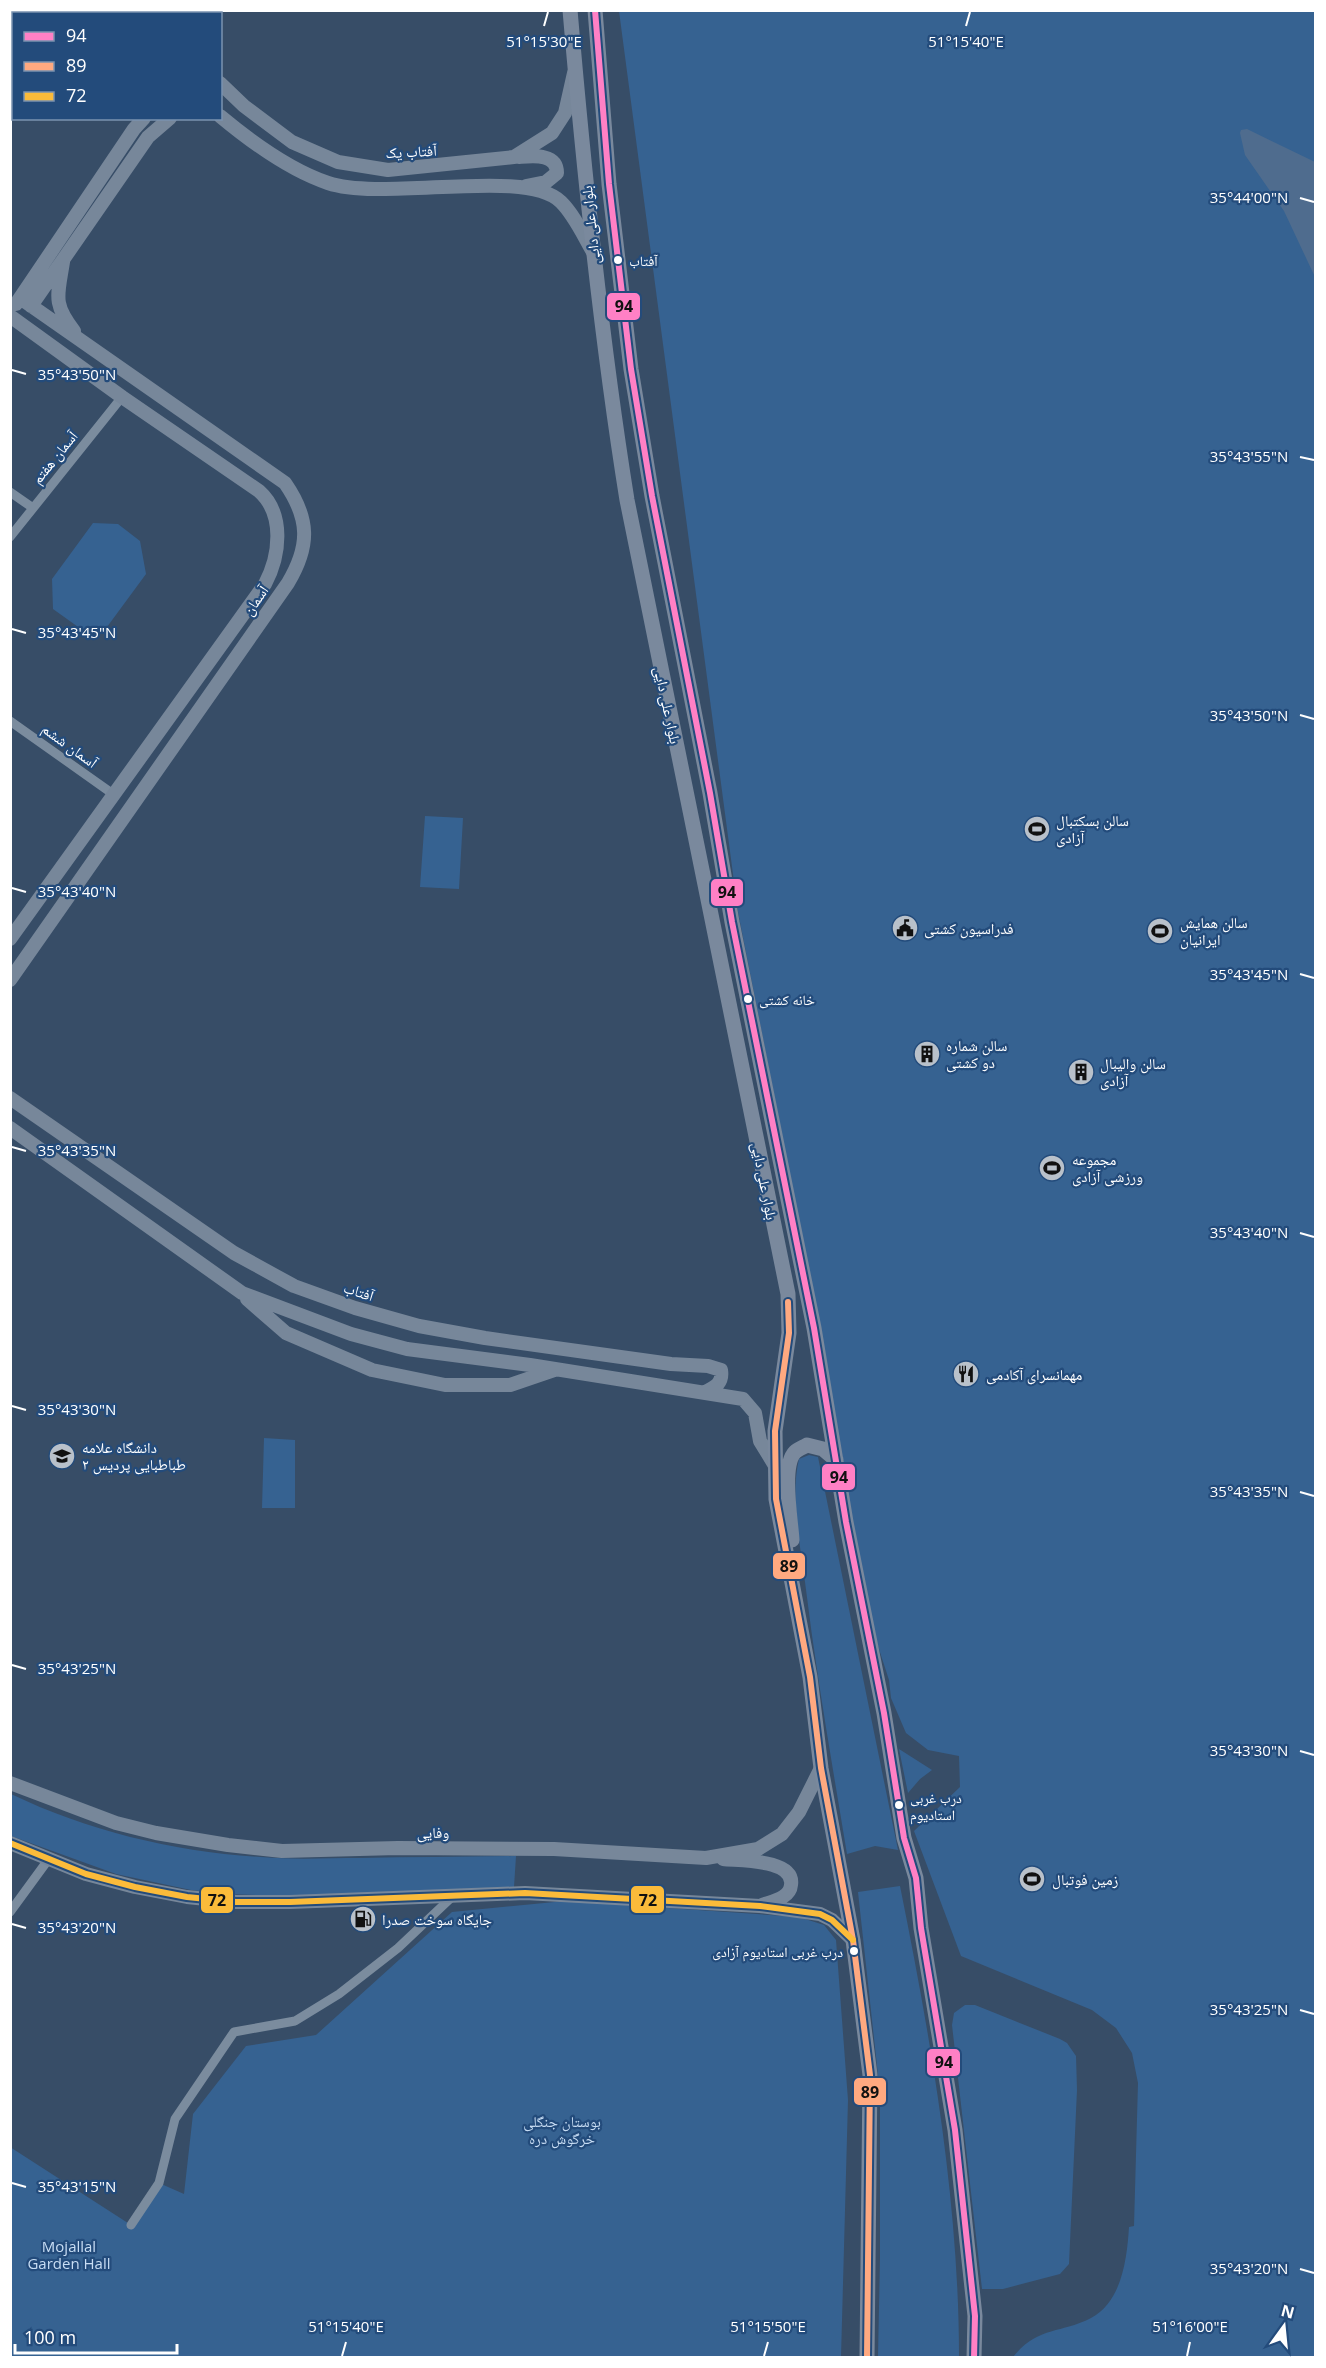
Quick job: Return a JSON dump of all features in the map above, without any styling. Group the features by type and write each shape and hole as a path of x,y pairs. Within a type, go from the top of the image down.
{"main road":[{"name":"بلوار علی دایی","path":"570,10 606,372 627,500 788,1294 789,1333 774,1431 776,1499 810,1677 821,1768 852,1940 870,2075 867,2358"},
{"name":"بلوار علی دایی","path":"595,10 613,218 632,369 652,496 710,792 732,922 814,1328 836,1460 884,1713 904,1838 916,1878 921,1928 955,2130 975,2316 974,2358"},
{"path":"793,1590 794,1556 787,1477 789,1462 795,1452 807,1445 823,1449 836,1460"}],"street":[{"name":"آفتاب یک","path":"222,85 244,106 292,142 339,162 388,170 514,158 552,133 565,113 575,69"},
{"path":"222,117 278,159 329,184 384,190 511,185 539,190 560,201 575,220 593,252"},
{"name":"آسمان","path":"26,302 134,129 142,120"},
{"name":"آسمان","path":"10,939 265,584 278,547 275,516 268,498 122,397 10,315 26,302 64,258 148,137 168,120"},
{"path":"514,158 544,157 554,161 557,168 557,173 546,182 523,187"},
{"path":"64,258 57,303 63,317 82,342"},
{"name":"آسمان","path":"10,980 288,583 302,555 305,539 300,508 285,483 26,302"},
{"name":"آسمان هفتم","path":"10,537 122,397"},
{"path":"10,492 33,508"},
{"name":"آسمان ششم","path":"10,721 113,794"},
{"path":"10,1084 11,1099"},
{"name":"آفتاب","path":"11,1099 234,1253 294,1286 355,1308 419,1326 659,1362 708,1366 721,1370 722,1377 717,1386 705,1392"},
{"path":"10,1128 239,1291 286,1333 372,1370 445,1384 510,1385 556,1369"},
{"path":"239,1291 351,1334 407,1349 556,1369 743,1399 755,1413 760,1440 774,1464"},
{"name":"وفایی","path":"10,1783 116,1822 156,1833 282,1851 398,1848 554,1849 706,1858 758,1849 782,1834 800,1812 821,1768"},
{"path":"10,1843 86,1874 187,1897 236,1902 525,1893 760,1906 820,1914 832,1920 852,1940"},
{"path":"706,1858 772,1864 786,1869 791,1877 792,1887 787,1895 760,1906"},
{"path":"10,1912 48,1860"},
{"path":"131,2225 159,2183 175,2119 234,2032 295,2021 339,1995 398,1948 453,1896"}],"green space":[{"name":"مجموعه ورزشی آزادی","path":"619,11 1315,11 1315,2357 1013,2357 1022,2347 1040,2335 1091,2318 1110,2301 1116,2290 1127,2252 1129,2227 1134,2226 1138,2083 1132,2053 1116,2028 1092,2010 961,1956 914,1831 960,1787 959,1756 928,1750 906,1733 891,1698 889,1680 868,1615 799,1221 738,912"},
{"path":"93,523 118,524 140,541 146,574 107,627 81,629 53,609 52,579"},
{"path":"425,816 463,818 459,889 420,887"},
{"path":"264,1438 295,1440 295,1508 262,1508"},
{"path":"809,1455 818,1457 898,1850 875,1846 847,1854 819,1684 797,1520 796,1473 799,1459"},
{"path":"899,1749 932,1770 920,1779 908,1793"},
{"path":"11,1794 70,1819 101,1829 164,1845 196,1850 298,1859 516,1856 514,1887 285,1896 225,1894 191,1890 116,1874 11,1836"},
{"path":"900,1886 932,2061 949,2180 958,2298 959,2357 878,2357 880,2093 858,1892"},
{"name":"بوستان جنگلی خرگوش دره","path":"565,1901 799,1917 824,1925 836,1940 848,2100 841,2357 11,2357 10,2147 131,2225 159,2183 184,2194 193,2114 246,2046 316,2035 452,1912"},
{"path":"965,2005 975,2005 1060,2039 1067,2043 1076,2056 1077,2090 1069,2264 1060,2274 1003,2289 982,2289 952,2025 954,2013"}],"shaded area":[{"path":"1247,129 1315,162 1315,277 1284,211 1245,155 1240,133 1241,130"}],"transit line":[{"name":"94","path":"595,10 609,184 631,369 652,496 710,793 732,922 814,1328 846,1522 884,1713 904,1838 916,1878 921,1928 955,2130 975,2316 974,2358"},
{"name":"89","path":"788,1302 789,1333 775,1431 776,1499 810,1677 821,1768 853,1940 870,2075 867,2358"},
{"name":"72","path":"10,1843 86,1874 187,1897 236,1902 290,1902 525,1893 760,1906 820,1914 832,1920 853,1940"}],"place":[{"name":"آفتاب","path":"618,260"},
{"name":"سالن بسکتبال آزادی","path":"1037,829"},
{"name":"فدراسیون کشتی","path":"905,928"},
{"name":"سالن همایش ایرانیان","path":"1160,931"},
{"name":"خانه کشتی","path":"748,999"},
{"name":"سالن شماره دو کشتی","path":"927,1054"},
{"name":"سالن والیبال آزادی","path":"1081,1072"},
{"name":"مجموعه ورزشی آزادی","path":"1052,1168"},
{"name":"مهمانسرای آکادمی","path":"966,1374"},
{"name":"دانشگاه علامه طباطبایی پردیس ۲","path":"62,1456"},
{"name":"درب غربی استادیوم","path":"899,1805"},
{"name":"زمین فوتبال","path":"1032,1879"},
{"name":"جایگاه سوخت صدرا","path":"363,1919"},
{"name":"درب غربی استادیوم آزادی","path":"854,1951"}],"park label":[{"name":"Mojallal Garden Hall","path":"69,2254"}]}
